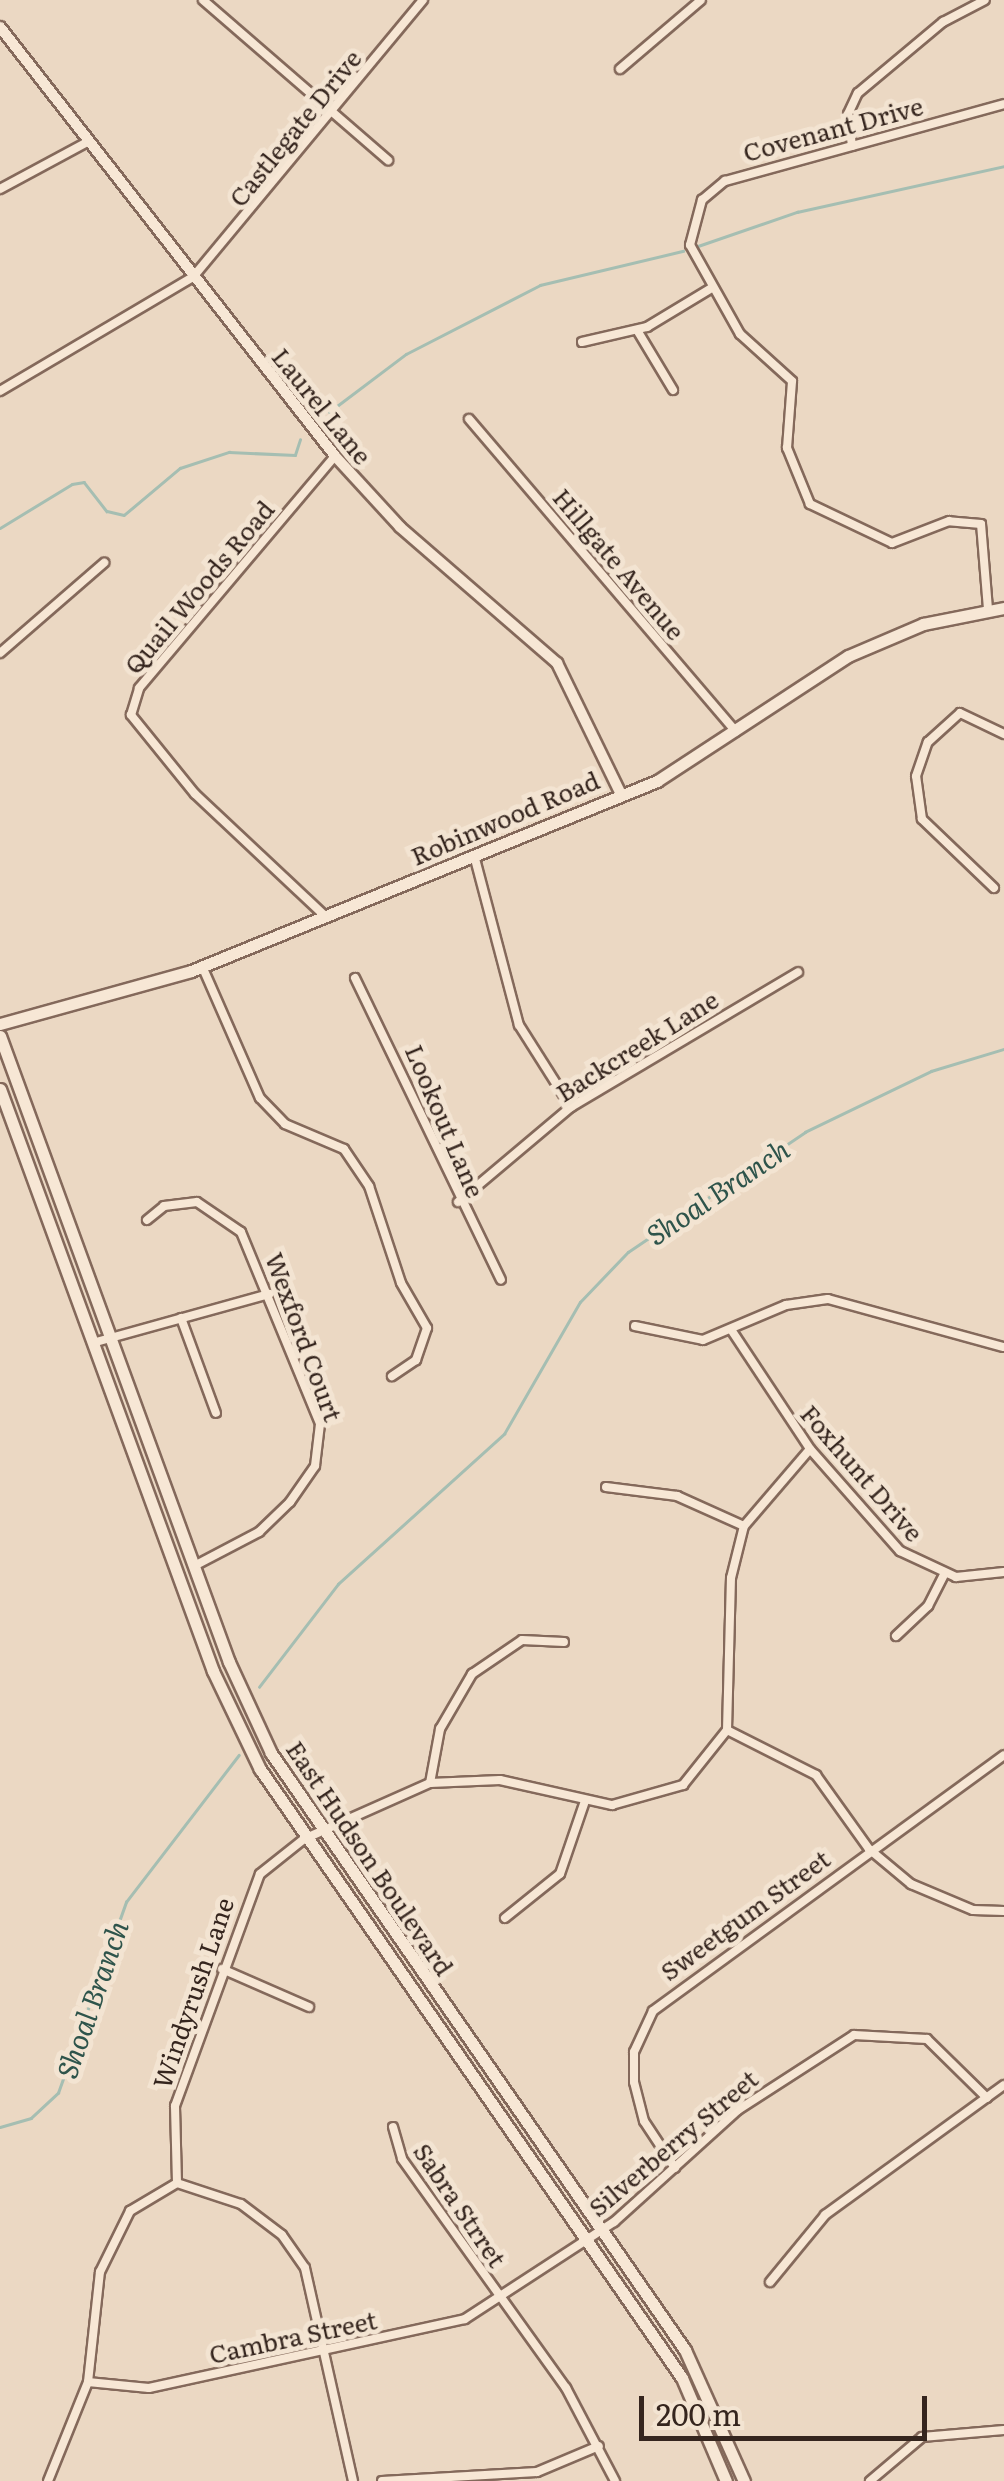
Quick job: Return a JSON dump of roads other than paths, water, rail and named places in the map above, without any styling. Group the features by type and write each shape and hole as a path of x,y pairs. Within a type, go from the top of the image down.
{"main road":[{"name":"Robinwood Road","path":"0,1024 202,966 474,855 621,794 738,734 861,649 988,609 1004,608"},
{"name":"East Hudson Boulevard","path":"0,1036 242,1692 322,1834 701,2375 744,2481"},
{"name":"East Hudson Boulevard","path":"0,1089 96,1342 175,1568 238,1726 304,1839 682,2378 726,2481"},
{"path":"175,1568 194,1566"}],"street":[{"path":"204,0 388,160"},
{"name":"Castlegate Drive","path":"0,391 193,277 423,0"},
{"path":"620,69 702,0"},
{"path":"852,146 848,114 858,93 943,22 985,0"},
{"name":"Laurel Lane","path":"0,28 335,456 400,527 557,663 621,794"},
{"name":"Covenant Drive","path":"988,609 981,524 949,520 892,543 810,504 787,448 792,380 747,344 710,289 690,245 694,214 712,189 1004,104"},
{"path":"0,188 89,141"},
{"path":"582,342 637,330 710,289"},
{"path":"637,330 672,390"},
{"name":"Hillgate Avenue","path":"470,420 738,734"},
{"name":"Quail Woods Road","path":"325,916 208,808 130,715 139,688 335,456"},
{"path":"0,653 104,563"},
{"path":"994,888 922,819 916,776 928,742 960,713 1004,734"},
{"path":"474,855 519,1025 572,1108"},
{"path":"202,966 260,1098 285,1124 344,1149 369,1186 400,1284 427,1328 416,1360 392,1376"},
{"name":"Backcreek Lane","path":"458,1202 572,1108 798,972"},
{"name":"Lookout Lane","path":"355,978 458,1202 501,1280"},
{"name":"Wexford Court","path":"147,1220 180,1202 223,1214 246,1240 269,1294 321,1446 275,1517 194,1566"},
{"path":"96,1342 269,1294"},
{"path":"635,1326 690,1342 732,1331 786,1305 828,1299 1004,1347"},
{"path":"181,1318 216,1413"},
{"name":"Foxhunt Drive","path":"732,1331 810,1449 892,1544 944,1575"},
{"path":"810,1449 744,1526 731,1578 728,1730 816,1776 870,1850 931,1896 1004,1911"},
{"path":"606,1487 677,1496 744,1526"},
{"path":"896,1636 928,1606 944,1575 1004,1572"},
{"path":"430,1783 440,1730 472,1674 522,1640 564,1642"},
{"name":"Windyrush Lane","path":"177,2183 174,2106 260,1874 304,1839 430,1783 500,1780 586,1801 626,1805 667,1794 701,1770 728,1730"},
{"name":"Sweetgum Street","path":"675,2168 636,2092 634,2052 646,2021 686,1980 1004,1755"},
{"path":"504,1918 560,1874 586,1801"},
{"path":"222,1969 309,2006"},
{"name":"Silverberry Street","path":"501,2302 601,2232 784,2076 870,2032 938,2044 987,2098"},
{"path":"770,2282 825,2214 1004,2086"},
{"name":"Sabra Strret","path":"393,2128 402,2159 600,2446 615,2481"},
{"path":"48,2481 88,2382 100,2272 130,2211 177,2183 241,2204 282,2235 311,2282 354,2481"},
{"name":"Cambra Street","path":"88,2382 149,2388 450,2324 501,2302"},
{"path":"870,2481 922,2437 1004,2430"},
{"path":"382,2481 537,2472 600,2446"}],"waterway":[{"path":"698,246 797,212 1004,166"},
{"path":"329,412 406,354 540,285 683,251"},
{"path":"0,528 72,484 84,482 107,511 124,515 180,468 229,452 295,455 300,440"},
{"name":"Shoal Branch","path":"259,1687 338,1584 504,1434 580,1302 628,1252 805,1132 931,1071 1004,1049"},
{"name":"Shoal Branch","path":"0,2127 31,2118 58,2093 126,1902 239,1755"}]}
